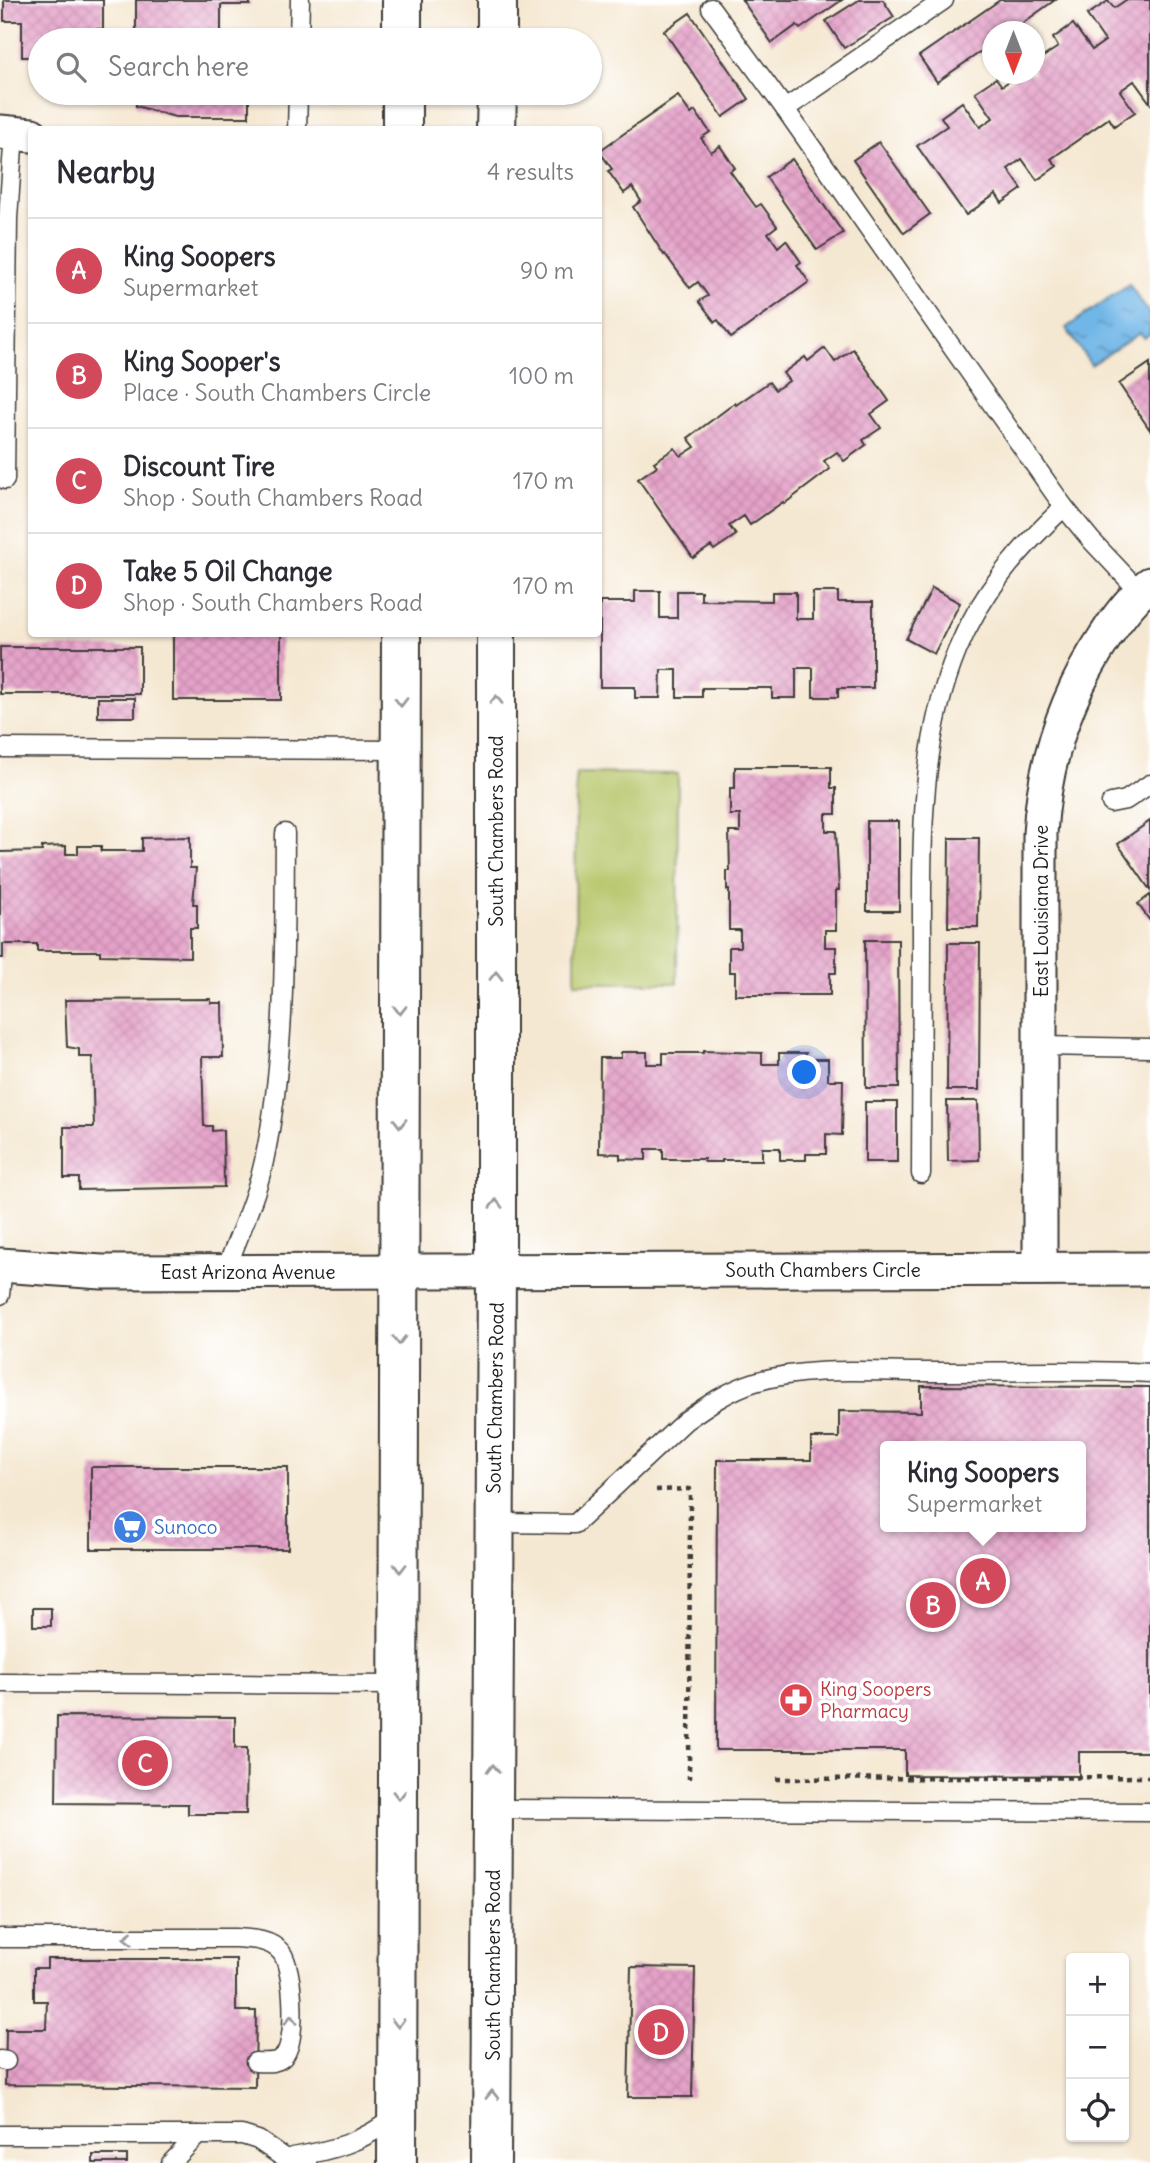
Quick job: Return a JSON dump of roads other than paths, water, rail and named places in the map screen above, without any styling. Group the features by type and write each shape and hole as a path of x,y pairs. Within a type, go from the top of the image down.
{"main road":[{"path":"402,0 402,28"},
{"path":"497,0 497,28"},
{"path":"402,105 402,126"},
{"path":"496,126 497,105"},
{"path":"397,2163 401,637"},
{"name":"South Chambers Road","path":"491,2163 496,637"}],"street":[{"name":"East Louisiana Drive","path":"1040,1269 1040,834 1047,773 1058,730 1074,691 1110,628 1145,588"},
{"name":"South Chambers Circle","path":"496,1272 1150,1269"},
{"name":"East Arizona Avenue","path":"1,1276 73,1271 496,1272"}],"lane":[{"path":"299,28 300,0"},
{"path":"785,109 944,0"},
{"path":"711,8 1064,507 1091,540 1145,588"},
{"path":"297,126 298,105"},
{"path":"5,480 8,218 15,133"},
{"path":"921,1174 922,849 926,784 935,725 957,649 988,593 1003,572 1064,507"},
{"path":"0,748 401,750"},
{"path":"1111,803 1126,800 1150,783"},
{"path":"225,1272 263,1165 276,1099 282,1019 285,833"},
{"path":"1040,1046 1150,1048"},
{"path":"494,1523 575,1524 693,1415 740,1388 772,1378 828,1372 1150,1373"},
{"path":"0,1683 399,1685"},
{"path":"493,1809 1150,1812"},
{"path":"0,1938 235,1938 263,1941 273,1945 281,1952 289,1969 290,2043 285,2057 256,2062"},
{"path":"284,2158 313,2154 359,2140 373,2133 397,2114"},
{"path":"0,2135 251,2136 284,2158 307,2163"},
{"path":"171,2163 198,2135"}],"water":[{"path":"1129,284 1150,315 1150,334 1144,338 1140,333 1091,365 1066,328"}],"place":[{"name":"Sunoco","path":"130,1527"},
{"name":"King Soopers","path":"983,1581"},
{"name":"King Sooper's","path":"933,1605"},
{"name":"King Soopers Pharmacy","path":"796,1700"},
{"name":"Discount Tire","path":"145,1763"},
{"name":"Take 5 Oil Change","path":"661,2032"}]}
